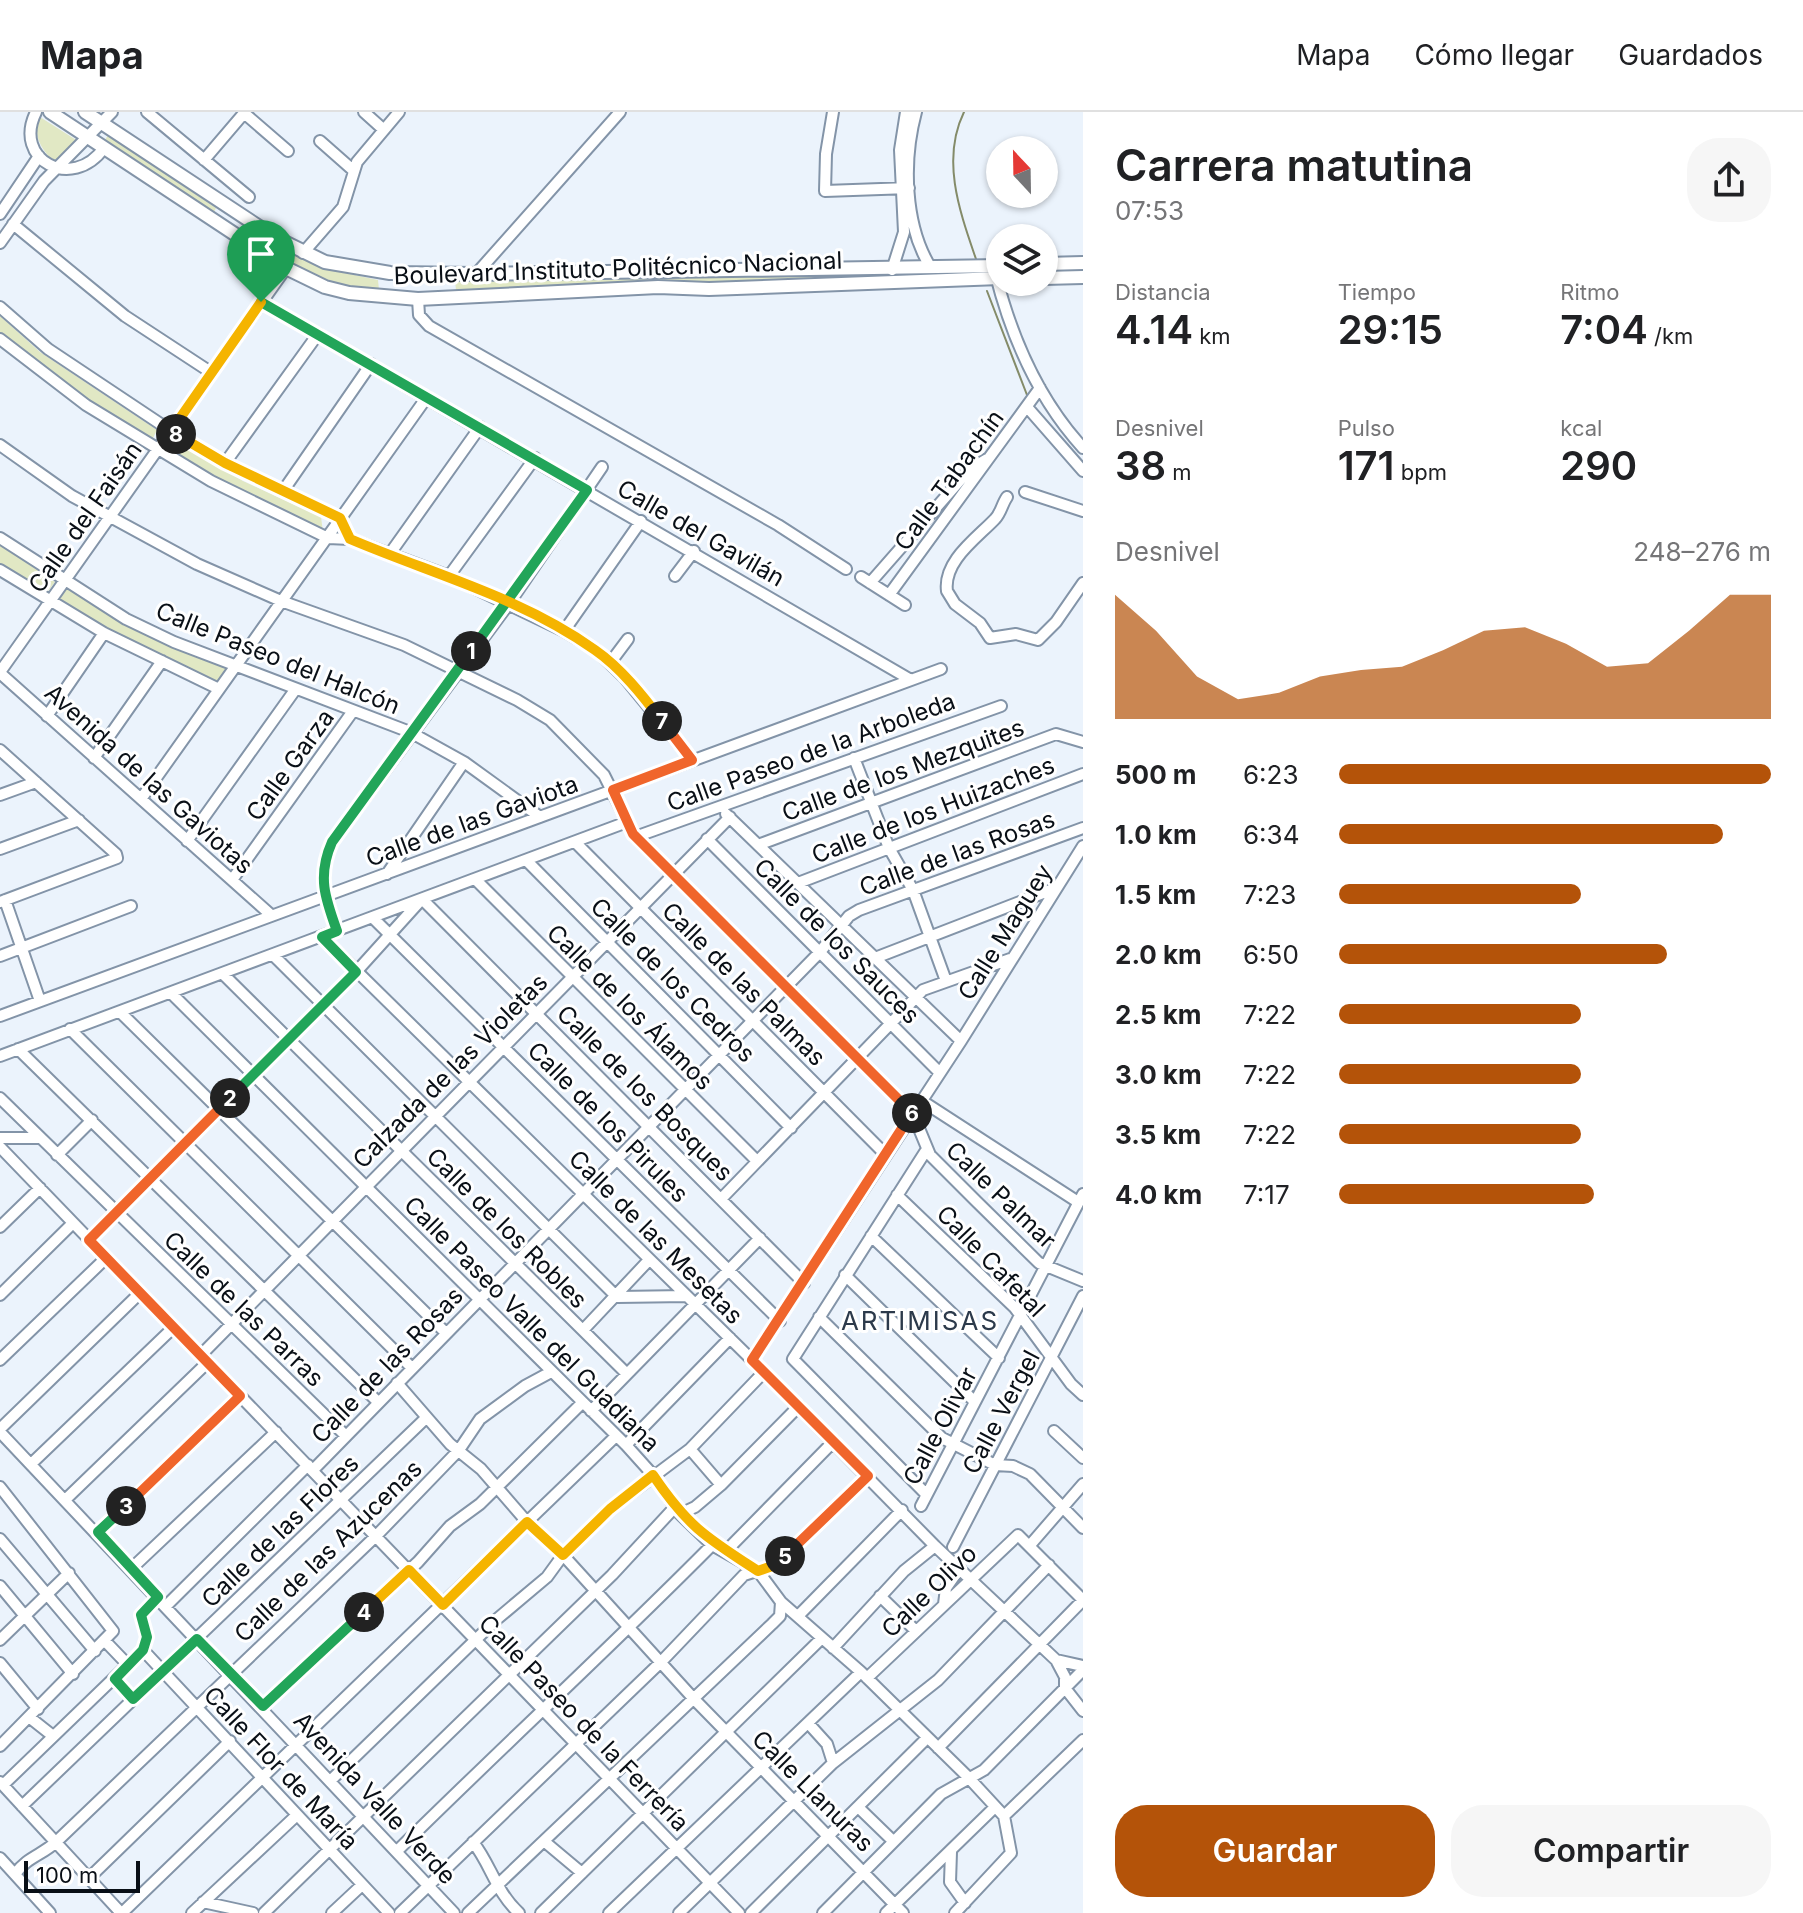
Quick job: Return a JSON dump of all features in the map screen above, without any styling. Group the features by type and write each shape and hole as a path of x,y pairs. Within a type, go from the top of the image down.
{"main road":[{"name":"Boulevard Instituto Politécnico Nacional","path":"50,112 286,268 325,287 349,293 418,299 658,287 709,289 986,272"},
{"name":"Boulevard Instituto Politécnico Nacional","path":"94,117 303,253 325,262 390,273 891,276 931,268 986,271"},
{"path":"1058,264 1083,263"},
{"path":"349,293 387,291 393,284 390,273"},
{"path":"1058,278 1083,277"}],"street":[{"path":"36,112 30,131 39,156 57,169 87,165 104,148"},
{"path":"0,243 44,181 89,139 94,117 112,112"},
{"path":"147,112 249,197"},
{"path":"204,160 244,112 288,151"},
{"path":"364,112 384,130"},
{"path":"303,253 348,199 354,171 399,112"},
{"path":"476,274 620,112"},
{"path":"833,112 826,154 825,191 905,188"},
{"path":"906,112 900,150 908,218 931,268"},
{"path":"905,188 916,112"},
{"path":"320,141 354,171"},
{"path":"0,214 39,156"},
{"path":"891,276 908,218"},
{"path":"13,224 125,316 212,373"},
{"path":"902,241 919,241"},
{"name":"Calle del Faisán","path":"0,672 286,268"},
{"path":"1004,296 1011,322 1040,388 1083,448"},
{"path":"418,299 419,315 429,326 778,525 846,569"},
{"name":"Calle del Gavilán","path":"261,302 535,458 911,680"},
{"path":"0,307 58,357 171,431 225,463 340,518 350,539"},
{"path":"225,463 318,334"},
{"path":"0,339 86,405 157,451 328,538 350,539 449,576 510,602 564,631 610,663 655,711 692,760"},
{"path":"283,491 371,364"},
{"name":"Calle Tabachín","path":"889,595 1040,388"},
{"path":"141,799 427,397"},
{"path":"1030,403 1083,471"},
{"path":"389,555 480,427"},
{"path":"0,445 72,496 197,564 281,601 404,645 457,669 550,720 585,753 613,790 635,837 913,1114"},
{"path":"449,576 535,458"},
{"path":"905,605 865,580 970,469 989,459"},
{"path":"337,931 325,896 321,870 332,842 410,732 510,602 602,467"},
{"path":"1025,492 1083,511"},
{"path":"1007,497 996,518 972,539 948,577 947,591 955,604 980,623 990,638 1016,634 1038,640 1056,622 1083,583"},
{"path":"564,631 641,521"},
{"name":"Calle Paseo del Halcón","path":"0,538 126,619 234,668 410,732 464,762 540,817"},
{"path":"675,576 694,551"},
{"name":"Calle Paseo del Halcón","path":"0,570 104,633 219,689"},
{"path":"47,716 104,633"},
{"path":"610,663 628,639"},
{"path":"94,758 162,661"},
{"name":"Calle de las Gaviota","path":"0,1016 941,669"},
{"name":"Avenida de las Gaviotas","path":"0,672 271,915"},
{"path":"187,841 295,690"},
{"name":"Calle Paseo de la Arboleda","path":"635,837 1001,706"},
{"name":"Calle Garza","path":"232,880 353,711"},
{"name":"Calle de los Mezquites","path":"758,845 1063,733 1083,742"},
{"path":"0,750 117,858 2,901 40,1001"},
{"path":"854,758 889,848 913,890 946,981"},
{"path":"386,875 464,762"},
{"name":"Calle de los Huizaches","path":"798,883 1083,774"},
{"path":"0,795 36,782"},
{"path":"718,808 961,1041"},
{"name":"Calzada de las Violetas","path":"66,1499 366,1185 471,1083 730,817"},
{"path":"0,849 79,820"},
{"path":"0,1056 627,822"},
{"name":"Calle de las Rosas","path":"143,1650 147,1637 141,1615 162,1602 378,1402 820,952 853,913 1083,828"},
{"name":"Calle de los Sauces","path":"707,839 939,1072"},
{"name":"Calle de las Palmas","path":"575,842 886,1155"},
{"name":"Calle Maguey","path":"752,1360 961,1041 1083,846"},
{"name":"Calle de los Cedros","path":"526,860 791,1128"},
{"name":"Calle de los Álamos","path":"476,880 757,1161"},
{"path":"875,958 1058,887"},
{"path":"89,1240 356,972 422,899"},
{"name":"Calle de los Bosques","path":"422,899 804,1283"},
{"path":"0,956 131,906"},
{"name":"Calle de los Pirules","path":"373,918 780,1321"},
{"name":"Calle de las Mesetas","path":"322,937 799,1406 935,1546 1056,1660 1065,1677 1065,1688 1083,1711"},
{"path":"273,955 617,1297 687,1296"},
{"path":"722,1198 826,1094 917,996 946,981 1010,959"},
{"name":"Calle de los Robles","path":"223,974 627,1374"},
{"name":"Calle Paseo Valle del Guadiana","path":"171,993 626,1445 653,1475 677,1510 712,1545 758,1571 781,1602 864,1675 1004,1816"},
{"path":"120,1012 446,1333"},
{"path":"70,1029 411,1367"},
{"path":"18,1049 378,1402"},
{"name":"Calle de las Parras","path":"0,1098 344,1434"},
{"path":"922,1101 1081,1198"},
{"name":"Calle Palmar","path":"913,1114 927,1149 956,1182 1045,1266 1083,1281"},
{"path":"57,1155 92,1120"},
{"path":"0,1138 40,1138"},
{"path":"926,1494 793,1359 927,1149"},
{"name":"Calle Paseo de la Ferrería","path":"2,1153 40,1188 311,1467 739,1913"},
{"path":"0,1227 40,1188"},
{"name":"Calle Cafetal","path":"897,1195 1021,1316 1083,1395"},
{"name":"Calle Olivar","path":"921,1506 1081,1198"},
{"path":"0,1295 73,1223"},
{"path":"871,1236 999,1358"},
{"path":"591,1411 760,1238"},
{"path":"0,1360 106,1258"},
{"path":"584,1329 649,1260"},
{"path":"845,1275 975,1402"},
{"path":"0,1430 140,1293"},
{"name":"Calle Vergel","path":"953,1547 1083,1296"},
{"path":"819,1317 936,1433 995,1465 1013,1466 1030,1474 1083,1528"},
{"path":"31,1464 174,1327"},
{"path":"626,1445 730,1338"},
{"name":"Calle de las Azucenas","path":"15,1874 33,1854 46,1852 376,1536 459,1450 480,1419 496,1405 551,1372"},
{"path":"330,1781 497,1619 547,1577 563,1555 610,1509 690,1449 764,1372"},
{"name":"Calle Llanuras","path":"397,1383 426,1418 563,1555 726,1733 903,1913"},
{"path":"98,1532 240,1396"},
{"path":"263,1706 582,1403"},
{"path":"264,1913 677,1510 695,1507 721,1485 799,1406"},
{"name":"Calle de las Flores","path":"22,1806 426,1418"},
{"name":"Avenida Valle Verde","path":"0,1430 263,1706 454,1913"},
{"path":"1054,1431 1083,1458"},
{"path":"131,1569 276,1432"},
{"path":"143,1650 1,1784 121,1913 615,1437"},
{"path":"726,1551 834,1441"},
{"path":"690,1449 721,1485"},
{"path":"400,1913 661,1662 744,1575 775,1565 868,1476"},
{"path":"938,1748 1040,1645 1081,1593 1031,1544 1083,1484"},
{"path":"0,1487 113,1631 0,1746"},
{"path":"798,1616 902,1510"},
{"name":"Calle Olivo","path":"609,1913 760,1767 916,1631 1020,1534 1031,1544"},
{"path":"0,1539 45,1596 95,1651"},
{"path":"397,1851 712,1545"},
{"path":"833,1648 880,1596 935,1546"},
{"path":"679,1913 833,1763 938,1680 1049,1565"},
{"path":"944,1604 946,1588 960,1568"},
{"path":"0,1640 69,1573"},
{"path":"0,1586 73,1674"},
{"path":"880,1596 916,1631"},
{"path":"468,1913 772,1624 780,1616 781,1602"},
{"path":"541,1913 822,1638"},
{"path":"105,1641 128,1665"},
{"name":"Calle Flor de María","path":"143,1650 389,1913"},
{"path":"823,1913 892,1840 941,1794 984,1770 1083,1668 1056,1660"},
{"path":"0,1663 53,1736"},
{"path":"115,1679 133,1699"},
{"path":"808,1723 827,1744 833,1763"},
{"path":"751,1913 927,1738"},
{"path":"955,1913 1008,1858 1012,1848 1004,1816 1083,1740"},
{"path":"89,1878 230,1741"},
{"path":"858,1807 892,1840"},
{"path":"886,1913 995,1807"},
{"path":"192,1913 297,1815"},
{"path":"473,1842 488,1861 496,1887 519,1913"},
{"path":"545,1842 582,1873"},
{"path":"951,1852 950,1882 965,1903"},
{"path":"0,1858 50,1913"},
{"path":"332,1913 362,1885"},
{"path":"203,1902 253,1913"}],"green space":[{"path":"40,117 81,143 64,160 51,159 41,145 37,134"},
{"path":"108,135 216,208 213,214 105,140"},
{"path":"236,227 305,260 378,280 379,290 337,289 232,233"},
{"path":"874,274 874,281 456,290 455,281"},
{"path":"0,316 40,352 157,430 152,440 29,361 0,335"},
{"path":"175,441 243,481 321,517 323,532 237,493 167,452"},
{"path":"0,545 55,582 45,595 0,565"},
{"path":"65,581 144,630 234,668 218,688 50,602"}],"waterway":[{"path":"964,112 957,131 953,169 960,207 977,262"},
{"path":"989,296 1027,395"}],"district":[{"name":"ARTIMISAS","path":"920,1320"}],"route":[{"path":"261,302 171,431 225,463 340,518 350,539 510,602 596,650 655,711 692,760 613,790 633,834 913,1114 752,1360 868,1476 775,1565 758,1571 712,1545 680,1514 653,1475 610,1509 563,1555 527,1522 443,1605 409,1570 263,1706 197,1639 133,1699 115,1679 143,1650 147,1637 141,1615 158,1597 98,1532 240,1396 89,1240 356,972 322,937 337,931 322,886 321,870 332,842 410,732 510,602 587,490 261,302"}]}
